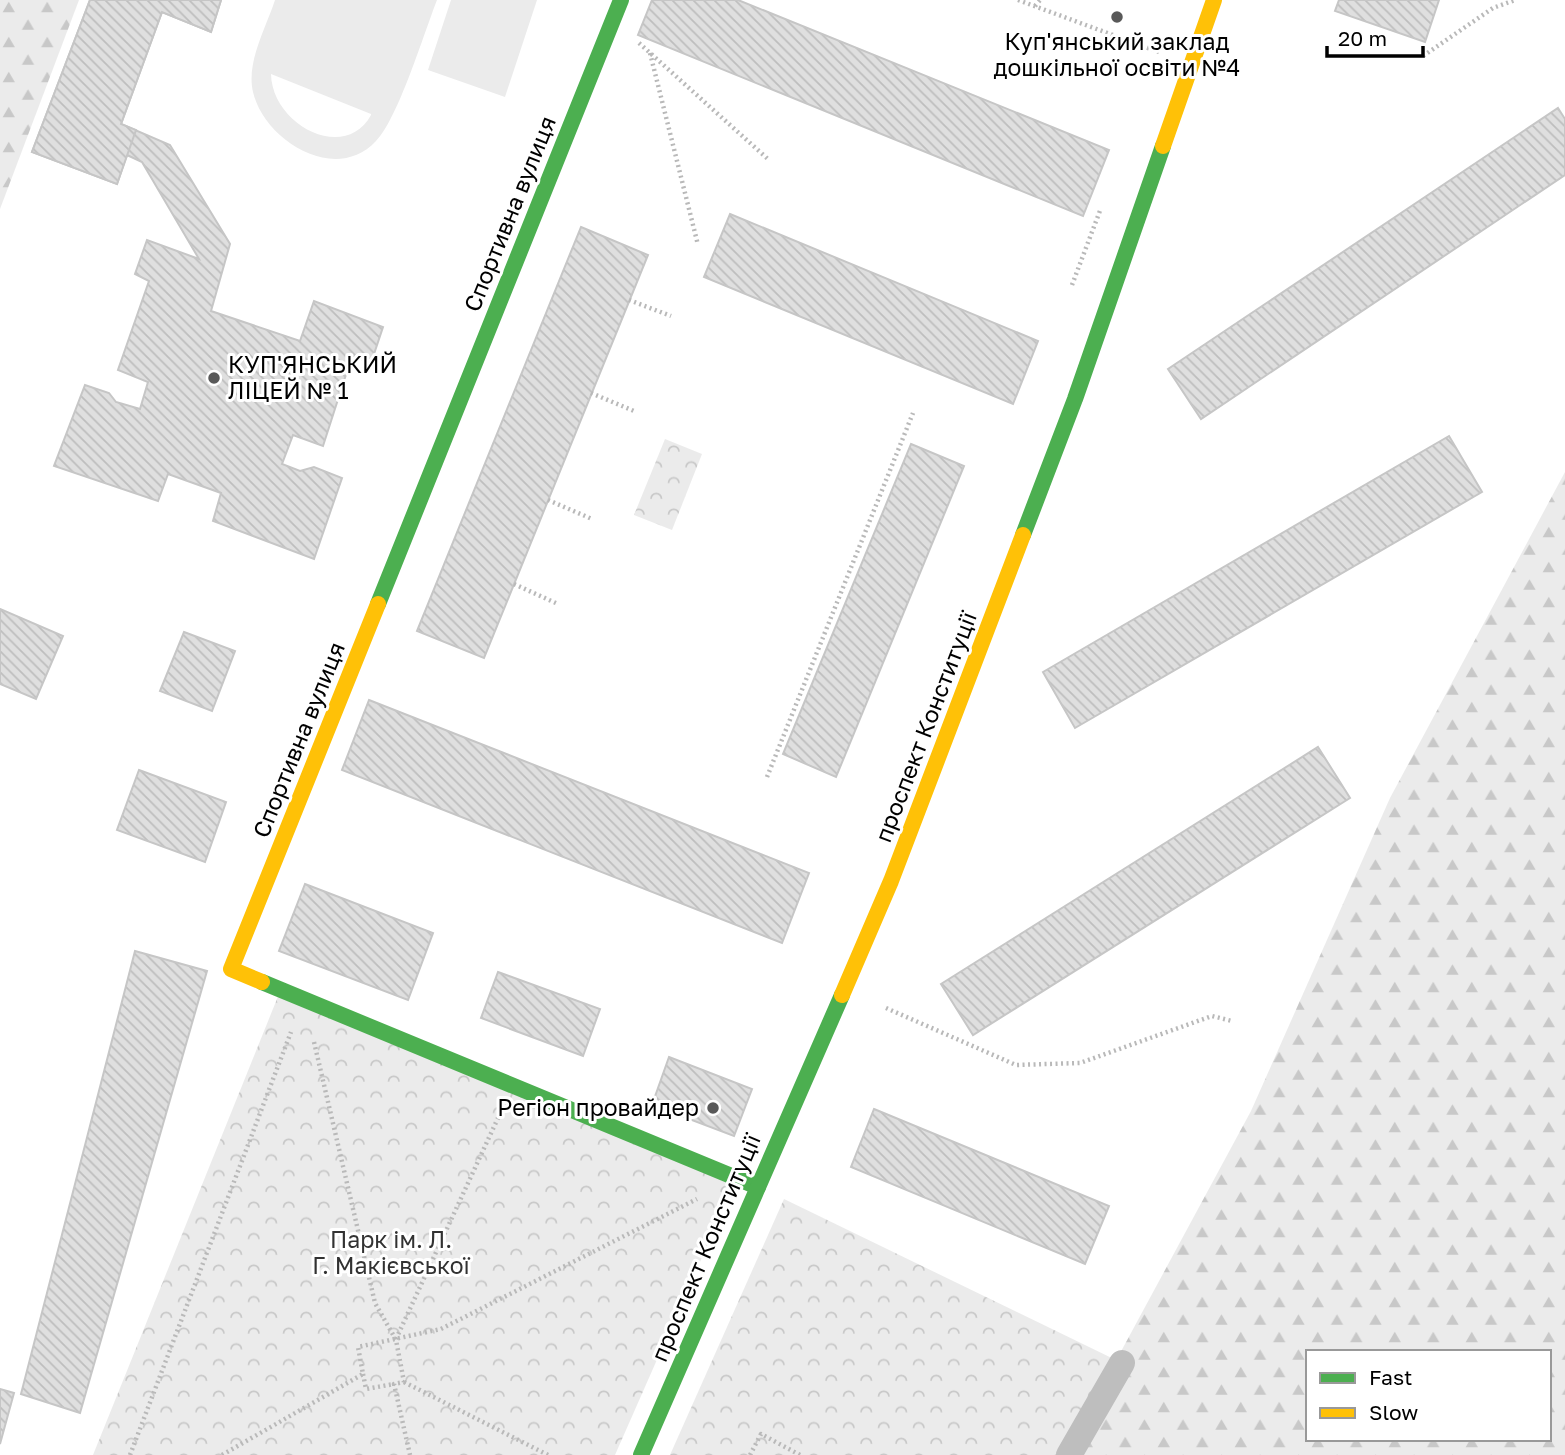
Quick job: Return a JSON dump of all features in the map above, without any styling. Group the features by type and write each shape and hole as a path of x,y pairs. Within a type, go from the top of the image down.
{"street":[{"name":"Спортивна вулиця","path":"621,0 231,969 758,1187"},
{"name":"проспект Конституції","path":"641,1455 891,881 1076,399 1214,0"},
{"path":"1069,1455 1122,1363"}],"path":[{"path":"1018,0 1160,53"},
{"path":"1035,6 1040,0"},
{"path":"1423,56 1493,8 1515,0"},
{"path":"613,19 769,160"},
{"path":"650,52 698,245"},
{"path":"629,300 671,316"},
{"path":"592,393 634,411"},
{"path":"767,777 913,413"},
{"path":"548,500 592,519"},
{"path":"514,584 558,604"},
{"path":"304,999 375,1303 396,1339 404,1382"},
{"path":"130,1455 304,999"},
{"path":"886,1008 1016,1065 1080,1063 1212,1016 1232,1021"},
{"path":"396,1339 512,1085"},
{"path":"548,1455 404,1382 366,1389 358,1347 440,1329 737,1178"},
{"path":"222,1455 363,1374"},
{"path":"394,1384 410,1455"},
{"path":"750,1455 761,1434 800,1455"}],"green space":[{"path":"0,0 79,0 0,209"},
{"path":"275,0 437,0 393,114 376,141 359,153 341,159 303,151 271,126 260,110 253,92 252,69","holes":["271,74 371,114 359,129 345,136 328,137 312,132 296,122 283,109"]},
{"path":"451,0 537,0 505,97 428,70"},
{"path":"665,439 702,454 672,530 634,515"},
{"path":"1565,472 1565,1455 1065,1455 1251,1111 1390,798"},
{"name":"Парк ім. Л. Г. Макієвської","path":"281,989 737,1178 615,1455 93,1455"},
{"path":"784,1199 1122,1363 1069,1455 670,1455"}],"building":[{"path":"90,0 221,0 211,32 162,12 121,124 170,145 230,244 211,311 300,341 314,301 383,327 371,363 352,356 323,446 293,435 282,464 300,471 314,467 342,478 314,559 213,521 221,493 168,474 158,501 54,466 85,385 109,393 116,402 140,409 148,382 118,370 149,281 135,274 147,240 199,259 142,162 127,155 117,184 32,152"},
{"path":"90,0 221,0 211,32 162,12 121,124 136,130 117,184 32,152"},
{"path":"652,0 738,0 1109,150 1083,216 638,35"},
{"path":"1339,0 1439,0 1425,42 1335,11"},
{"path":"1558,108 1565,119 1565,175 1201,419 1168,369"},
{"path":"730,214 1038,341 1013,404 704,277"},
{"path":"581,227 648,255 484,658 417,631"},
{"path":"1449,436 1482,492 1075,728 1043,672"},
{"path":"911,444 964,466 836,777 783,754"},
{"path":"0,609 63,636 36,699 0,684"},
{"path":"184,632 235,651 212,711 160,691"},
{"path":"369,700 809,873 782,943 342,770"},
{"path":"1318,747 1350,798 973,1035 941,984"},
{"path":"139,770 226,802 205,862 117,830"},
{"path":"305,884 433,933 408,1000 279,951"},
{"path":"135,951 207,971 80,1413 21,1394"},
{"path":"498,972 600,1009 583,1056 481,1018"},
{"path":"669,1057 752,1089 734,1136 652,1105"},
{"path":"874,1109 1109,1206 1085,1264 851,1167"},
{"path":"0,1389 14,1393 0,1444"}],"traffic: fast":[{"path":"378,604 621,0"},
{"path":"1023,535 1075,399 1163,146"},
{"path":"262,982 758,1187"},
{"path":"641,1455 842,995"}],"traffic: slow":[{"path":"1163,146 1214,0"},
{"path":"842,995 891,881 1023,535"},
{"path":"262,982 231,969 378,604"}],"place":[{"name":"Куп'янський заклад дошкільної освіти №4","path":"1117,17"},
{"name":"КУП'ЯНСЬКИЙ ЛІЦЕЙ № 1","path":"214,378"},
{"name":"Регіон провайдер","path":"713,1108"}]}
